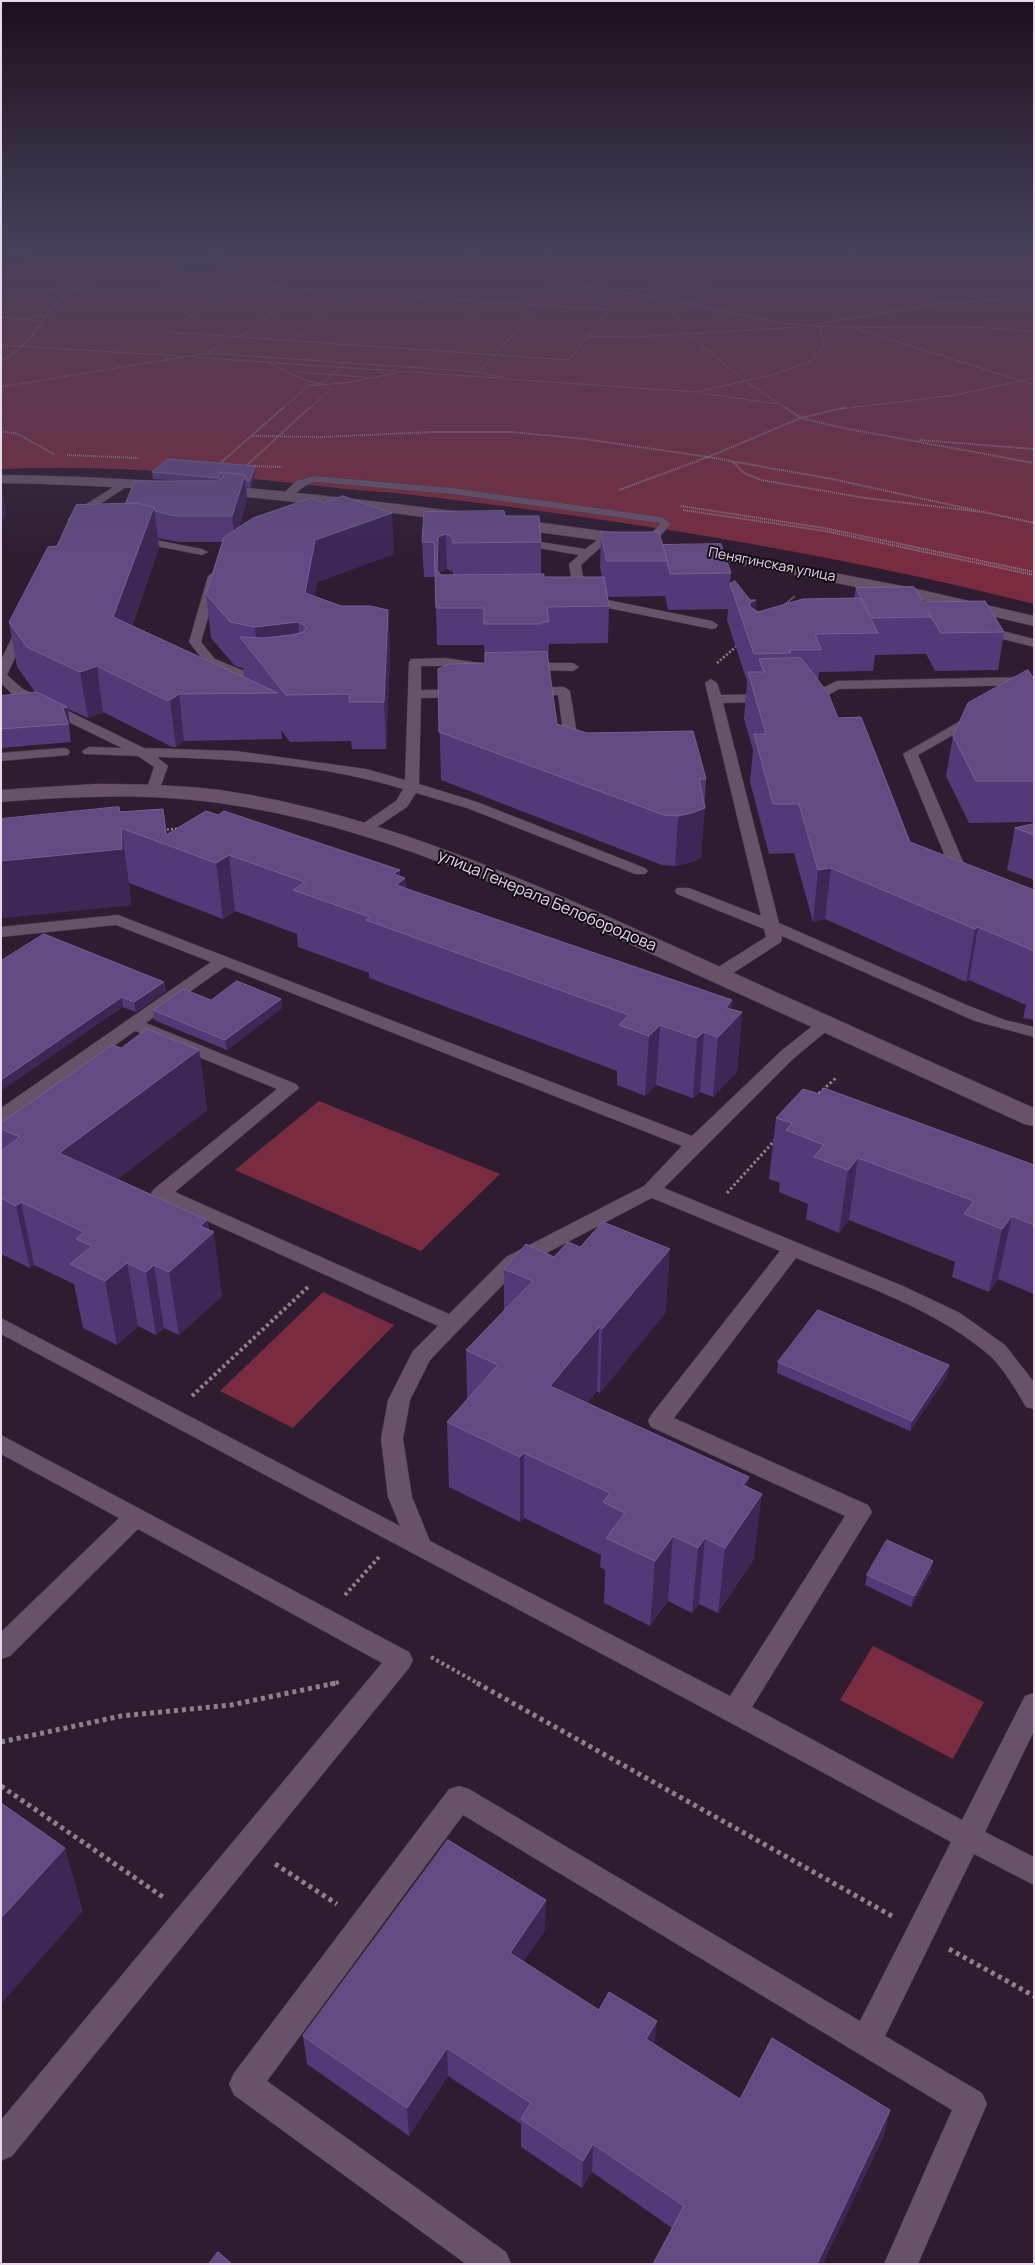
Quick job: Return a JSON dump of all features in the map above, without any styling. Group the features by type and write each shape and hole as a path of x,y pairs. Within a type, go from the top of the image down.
{"street":[{"name":"Пенягинская улица","path":"1,479 51,478 125,483 375,505 607,536 809,572 1034,621"},
{"name":"улица Генерала Белобородова","path":"1,796 44,792 153,791 250,802 363,830 480,869 1034,1118"}],"lane":[{"path":"285,497 300,484 315,479 452,491 662,520 666,524 648,543"},
{"path":"67,532 74,518 125,483"},
{"path":"102,498 121,500"},
{"path":"349,515 375,505"},
{"path":"607,536 589,558 575,564 574,582 577,604 608,604 712,625"},
{"path":"123,539 142,539 202,552"},
{"path":"502,539 589,558"},
{"path":"222,568 214,573 195,642 212,662 247,677 270,679 284,677"},
{"path":"956,617 970,606"},
{"path":"30,613 1,675 18,692 139,751 161,766 153,791"},
{"path":"968,627 1034,643"},
{"path":"363,830 402,804 412,786 415,662 445,662 482,667 573,667"},
{"path":"715,699 814,697 836,684 1034,682"},
{"path":"1009,698 1034,682"},
{"path":"711,683 775,939 718,975"},
{"path":"516,692 564,691 574,763 584,763"},
{"path":"414,694 479,692"},
{"path":"975,891 966,888 910,754 993,707"},
{"path":"90,751 236,755 366,773 500,815 640,872"},
{"path":"1,757 63,752"},
{"path":"683,892 771,924 975,1014 1034,1032"},
{"path":"1,932 118,920 694,1144"},
{"path":"1,1117 223,961"},
{"path":"133,1024 290,1088 161,1193 452,1324"},
{"path":"422,1549 400,1497 392,1439 399,1400 421,1356 513,1262 651,1190 694,1144 787,1055 826,1024"},
{"path":"651,1190 896,1291 953,1318 997,1350 1034,1401"},
{"path":"735,1711 860,1512 659,1421 793,1248"},
{"path":"1,1325 422,1549 735,1711 1034,1872"},
{"path":"1,1443 136,1516 395,1666 1,2145"},
{"path":"1,1648 136,1516"},
{"path":"866,2042 1034,1704"},
{"path":"494,2264 245,2084 459,1798 971,2104 901,2264"}],"path":[{"path":"1,360 13,353"},
{"path":"1,360 15,356 18,353"},
{"path":"116,353 696,392 778,404"},
{"path":"1,387 208,353 478,372 507,379"},
{"path":"467,353 569,360 575,353"},
{"path":"478,372 496,353"},
{"path":"711,353 745,381 800,418 1034,463"},
{"path":"696,392 776,374 813,360 819,353"},
{"path":"932,353 1034,386"},
{"path":"321,384 345,362"},
{"path":"268,363 302,379 321,384"},
{"path":"296,372 304,365"},
{"path":"225,459 308,386 366,379 402,372"},
{"path":"290,373 366,379"},
{"path":"628,487 708,457 800,418 848,407 955,395 1034,378"},
{"path":"251,461 331,388"},
{"path":"1,431 18,434 60,456"},
{"path":"252,436 322,437 432,432 511,432 585,439 708,457 918,496 997,514 1034,525"},
{"path":"903,439 1034,449"},
{"path":"732,462 744,474 761,480 865,498 997,514"},
{"path":"779,610 801,592"},
{"path":"711,683 708,670 744,640"},
{"path":"157,830 186,828"},
{"path":"813,1099 837,1077"},
{"path":"708,1213 780,1135"},
{"path":"172,1416 328,1268"},
{"path":"340,1601 398,1536"},
{"path":"1,1742 121,1716 231,1705 432,1657 1034,1996"},
{"path":"1,1786 190,1916"},
{"path":"247,1846 310,1887"}],"shaded area":[{"path":"1,353 1034,353 1034,604 878,568 720,538 483,503 161,471 81,468 1,469"},
{"path":"319,1101 500,1174 421,1251 235,1170"},
{"path":"323,1292 394,1325 293,1428 220,1391"},
{"path":"873,1646 984,1702 953,1759 840,1700"}],"building":[{"path":"168,459 255,466 250,481 246,480 245,475 219,472 219,478 152,472"},
{"path":"219,472 245,475 232,516 175,516 155,511 154,507 137,503 125,504 135,481 217,481 224,477"},
{"path":"343,496 392,513 315,540 305,593 341,606 370,606 388,610 384,702 349,702 350,694 286,695 240,637 264,638 291,635 304,632 306,626 298,622 255,627 230,622 206,594 224,537 253,518 311,498 324,503"},
{"path":"137,503 154,507 113,617 278,693 179,694 170,700 166,700 97,666 80,672 27,647 9,622 48,547 57,546 76,505"},
{"path":"504,511 505,516 539,516 541,542 453,543 452,537 446,534 438,537 437,570 441,575 544,574 544,577 604,577 609,606 547,607 549,622 542,622 542,624 484,624 484,608 436,608 434,542 422,542 424,512"},
{"path":"601,532 659,532 667,561 607,561"},
{"path":"721,544 731,573 670,574 663,545"},
{"path":"735,581 750,600 756,600 751,602 749,606 758,612 803,599 860,598 878,633 815,634 821,650 789,650 791,653 754,654 730,584"},
{"path":"914,587 923,602 985,601 1004,632 941,633 928,612 931,617 872,618 856,588"},
{"path":"547,652 557,724 587,733 693,731 706,779 699,779 705,808 678,816 664,815 439,732 438,669 449,664 485,663 485,653"},
{"path":"801,658 828,693 838,718 861,717 910,842 1034,890 1034,951 978,927 975,929 831,868 818,870 799,804 773,804 754,734 766,734 748,672 764,672 759,659"},
{"path":"1028,670 1034,679 1034,781 976,781 953,736 968,703"},
{"path":"37,692 67,707 63,708 68,724 1,729 1,696"},
{"path":"119,807 120,812 163,809 166,835 206,811 218,815 224,811 400,870 393,874 405,878 396,885 732,1000 726,1008 742,1012 718,1037 704,1032 697,1038 660,1025 649,1036 619,1025 629,1015 366,920 370,917 293,890 305,882 229,855 216,863 121,828 122,849 1,861 1,819"},
{"path":"1034,824 1034,835 1015,828"},
{"path":"44,934 164,982 134,1002 122,997 1,1080 1,961"},
{"path":"237,981 281,999 225,1040 153,1010 183,989 211,1000"},
{"path":"147,1029 199,1050 59,1153 207,1220 200,1226 214,1232 169,1272 154,1265 146,1272 127,1263 105,1281 70,1264 92,1246 76,1239 84,1232 21,1202 16,1206 1,1198 1,1151 20,1137 1,1129 1,1123 112,1045 121,1048"},
{"path":"824,1088 1034,1165 1034,1225 1012,1216 1002,1229 964,1214 974,1201 858,1158 848,1170 814,1157 824,1145 786,1130 792,1123 776,1118 803,1089 819,1094"},
{"path":"603,1222 670,1249 602,1329 599,1327 550,1386 749,1477 743,1485 762,1494 725,1548 705,1538 698,1548 673,1536 655,1561 606,1538 625,1513 603,1502 610,1493 524,1453 520,1457 447,1422 498,1365 466,1350 533,1281 504,1269 526,1244 554,1257 568,1242 580,1247"},
{"path":"818,1310 949,1365 912,1421 778,1362"},
{"path":"887,1540 933,1561 914,1596 867,1575"},
{"path":"1,1803 65,1848 1,1918"},
{"path":"448,1840 546,1900 510,1953 599,2010 609,1992 657,2021 646,2039 740,2099 772,2038 890,2110 817,2264 653,2264 684,2206 593,2144 583,2161 521,2119 531,2103 447,2048 407,2108 303,2036"},
{"path":"218,2252 232,2264 209,2264"}]}
